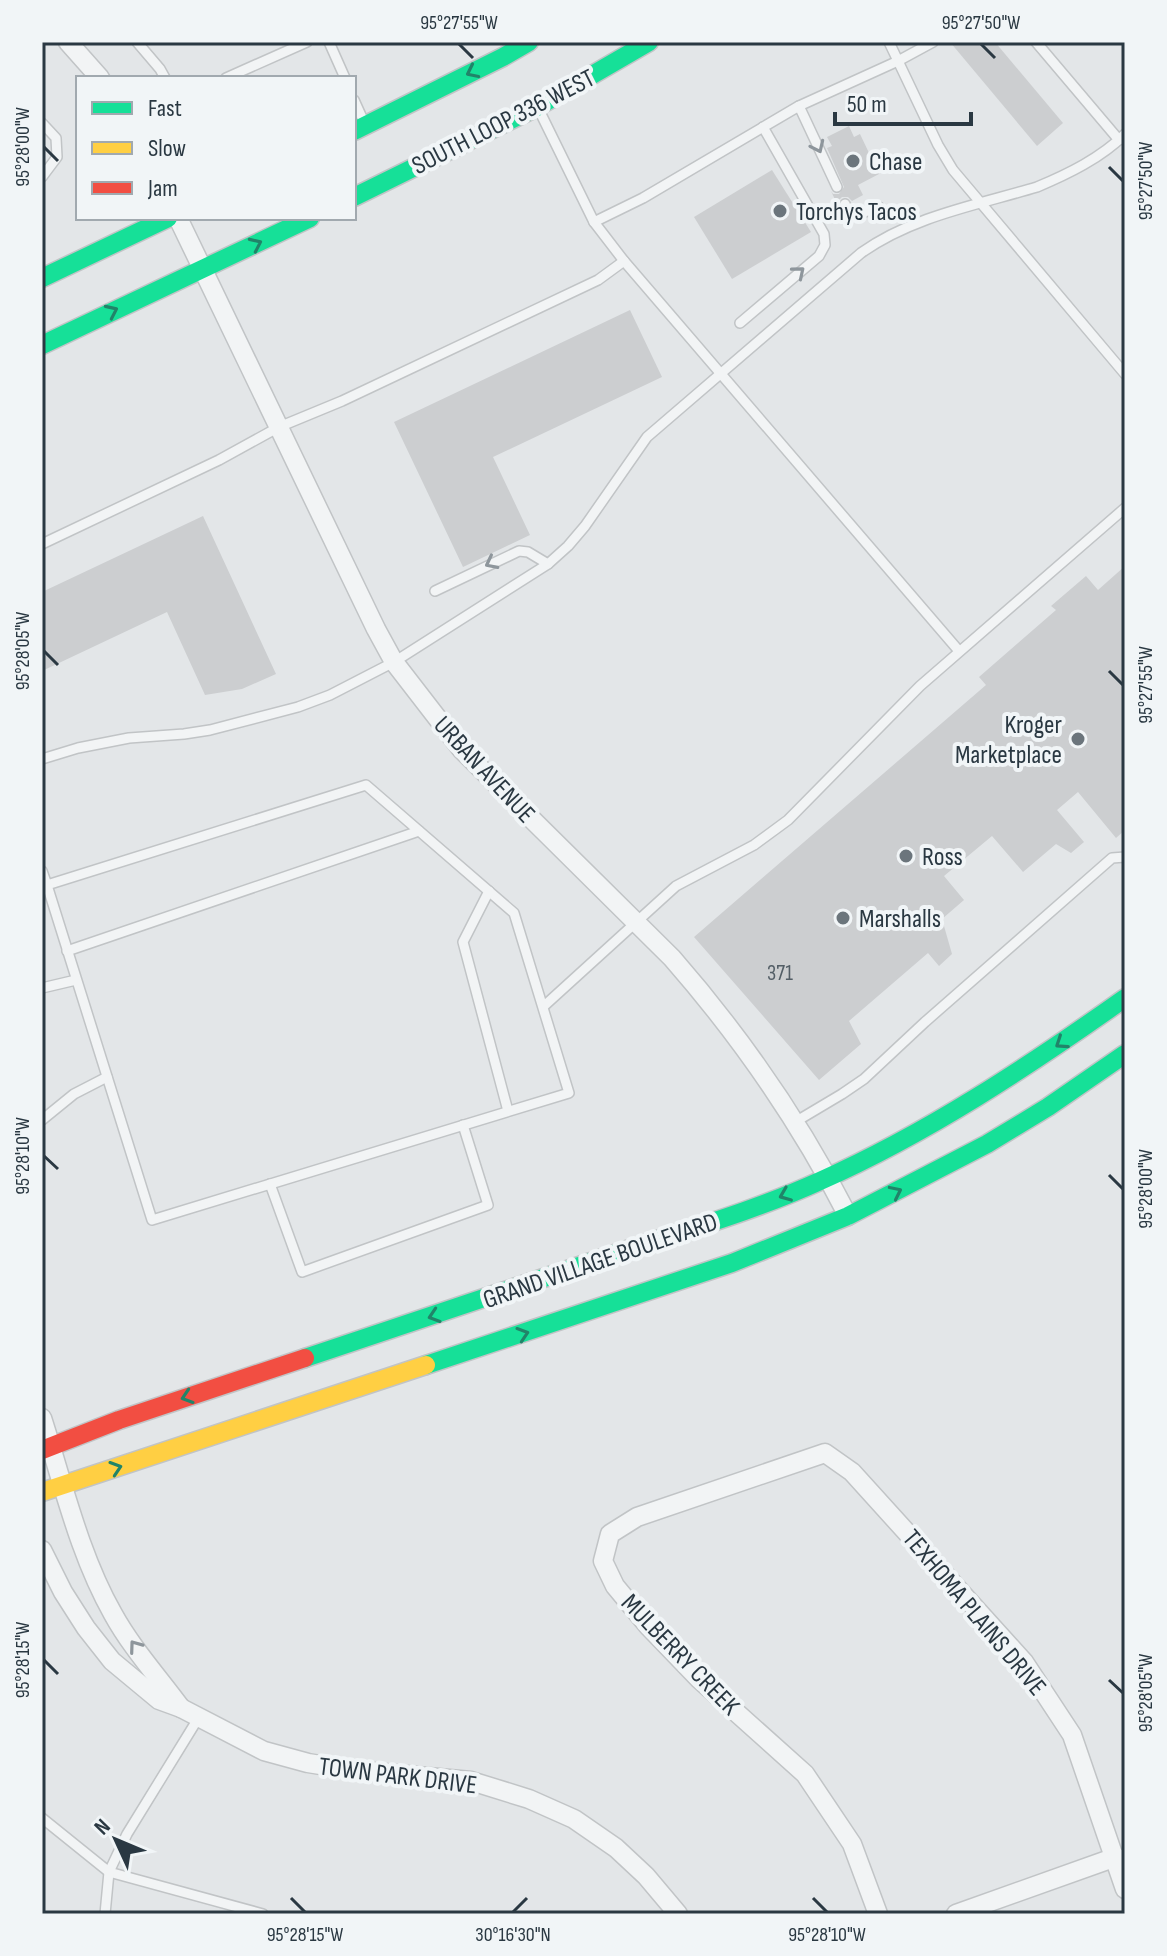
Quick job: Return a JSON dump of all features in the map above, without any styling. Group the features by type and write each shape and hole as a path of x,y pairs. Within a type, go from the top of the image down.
{"street":[{"path":"68,42 98,76"},
{"path":"360,128 529,42"},
{"name":"SOUTH LOOP 336 WEST","path":"356,196 537,107 649,42"},
{"path":"42,278 164,220"},
{"name":"URBAN AVENUE","path":"179,220 394,662 462,750 672,958 731,1029 795,1122 848,1216"},
{"path":"42,345 306,220"},
{"name":"GRAND VILLAGE BOULEVARD","path":"47,1449 133,1415 339,1371 602,1284 741,1212 828,1177 879,1151 1029,1065 1125,998"},
{"name":"GRAND VILLAGE BOULEVARD","path":"42,1492 339,1371 602,1284 732,1263 848,1216 917,1182 1048,1107 1125,1054"},
{"name":"TOWN PARK DRIVE","path":"42,1418 47,1449 96,1580 114,1616 181,1708"},
{"name":"TEXHOMA PLAINS DRIVE","path":"825,1453 852,1472 1024,1662 1072,1735 1125,1889"},
{"name":"MULBERRY CREEK","path":"825,1453 637,1517 610,1534 603,1561 615,1586 649,1627 699,1679 805,1774 852,1844 878,1914"},
{"name":"TOWN PARK DRIVE","path":"42,1550 78,1616 112,1661 159,1700 181,1708 264,1751 308,1763 471,1781 529,1799 574,1819 616,1848 646,1876 678,1914"},
{"path":"956,1914 1116,1857"}],"lane":[{"path":"137,42 164,76"},
{"path":"230,76 307,42"},
{"path":"329,42 344,76"},
{"path":"889,42 953,170 1125,374"},
{"path":"594,222 643,198 799,106 933,42"},
{"path":"42,759 129,738 210,730 298,707 330,695 394,662 548,564 585,526 647,437 861,253 895,231 925,219 1054,180 1083,165 1122,137 1036,42"},
{"path":"799,106 837,187"},
{"path":"537,107 594,222 624,261 959,651"},
{"path":"42,123 56,138 57,157 42,177"},
{"path":"740,323 819,256 825,245 824,234 763,127"},
{"path":"845,204 856,215 879,207"},
{"path":"42,544 219,460 279,427 342,401 598,280 624,261"},
{"path":"544,1006 676,886 754,845 788,820 887,718 959,651 1125,508"},
{"path":"435,591 519,551 528,552 548,564"},
{"path":"42,871 44,886 152,1220 569,1093 514,913 366,785 44,886"},
{"path":"67,951 419,831"},
{"path":"795,1122 864,1079 1112,858 1125,857"},
{"path":"489,891 463,942 508,1111"},
{"path":"42,988 76,980"},
{"path":"42,1120 74,1094 107,1077"},
{"path":"270,1184 302,1272 488,1205 463,1125"},
{"path":"105,1914 109,1872 127,1834 199,1717"},
{"path":"42,1818 109,1872 263,1914"}],"building":[{"path":"950,42 995,42 1063,123 1037,146"},
{"name":"Chase","path":"849,126 854,137 860,134 879,174 858,185 863,195 852,201 842,197 838,206 831,191 839,194 844,187 827,148 832,146 827,137"},
{"path":"772,170 811,232 732,279 694,217"},
{"path":"630,310 662,377 493,457 530,535 463,567 394,422"},
{"path":"203,516 276,674 242,689 205,695 167,612 42,671 42,592"},
{"path":"1125,566 1125,830 1116,838 1078,792 1057,810 1084,842 1071,853 1056,844 1023,872 992,836 944,876 964,900 942,919 952,954 939,966 928,953 849,1021 861,1044 819,1080 694,937 986,685 979,677 1056,610 1051,606 1086,576 1098,590"}],"traffic: fast":[{"path":"356,130 529,42"},
{"path":"356,196 537,107 649,42"},
{"path":"42,278 164,220"},
{"path":"42,345 306,220"},
{"path":"305,1358 718,1220 820,1181 939,1120 1052,1049 1125,998"},
{"path":"426,1365 732,1263 848,1216 987,1144 1125,1054"}],"traffic: slow":[{"path":"42,1492 426,1365"}],"traffic: jam":[{"path":"42,1450 119,1420 305,1358"}],"place":[{"name":"Chase","path":"853,161"},
{"name":"Torchys Tacos","path":"780,211"},
{"name":"Kroger Marketplace","path":"1078,739"},
{"name":"Ross","path":"906,856"},
{"name":"Marshalls","path":"843,918"}]}
